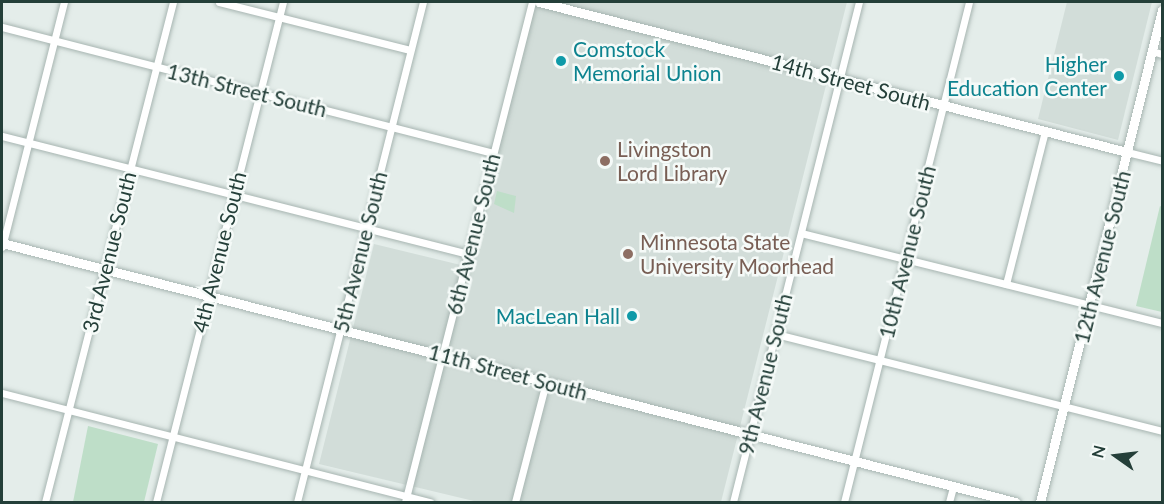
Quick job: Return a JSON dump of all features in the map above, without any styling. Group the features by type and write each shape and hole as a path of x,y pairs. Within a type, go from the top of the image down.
{"street":[{"path":"2,244 64,2"},
{"name":"3rd Avenue South","path":"45,502 173,2"},
{"path":"219,2 410,50"},
{"name":"4th Avenue South","path":"156,502 283,2"},
{"name":"5th Avenue South","path":"297,502 423,2"},
{"name":"6th Avenue South","path":"406,499 532,2"},
{"name":"14th Street South","path":"539,2 1162,161"},
{"name":"9th Avenue South","path":"733,502 859,2"},
{"name":"10th Avenue South","path":"844,502 969,2"},
{"name":"12th Avenue South","path":"1040,502 1162,10"},
{"name":"13th Street South","path":"2,27 493,153"},
{"path":"1152,51 1162,54"},
{"path":"1006,284 1045,131"},
{"path":"2,136 467,254"},
{"path":"801,233 1162,323"},
{"name":"11th Street South","path":"2,244 442,354 1015,502"},
{"path":"776,334 879,362 1162,431"},
{"path":"515,502 546,382"},
{"path":"2,393 406,499 430,502"},
{"path":"950,502 953,487"}],"shaded area":[{"name":"Minnesota State University Moorhead","path":"536,2 847,2 721,502 478,502 319,464 374,244 469,267"},
{"path":"1067,2 1152,2 1118,140 1038,119"}],"green space":[{"path":"497,191 516,196 514,213 494,204"},
{"path":"1160,206 1162,207 1162,312 1136,306"},
{"path":"88,426 158,444 144,502 73,502"}],"place":[{"name":"Comstock Memorial Union","path":"561,61"},
{"name":"Higher Education Center","path":"1119,76"},
{"name":"Livingston Lord Library","path":"605,161"},
{"name":"Minnesota State University Moorhead","path":"628,254"},
{"name":"MacLean Hall","path":"632,316"}]}
